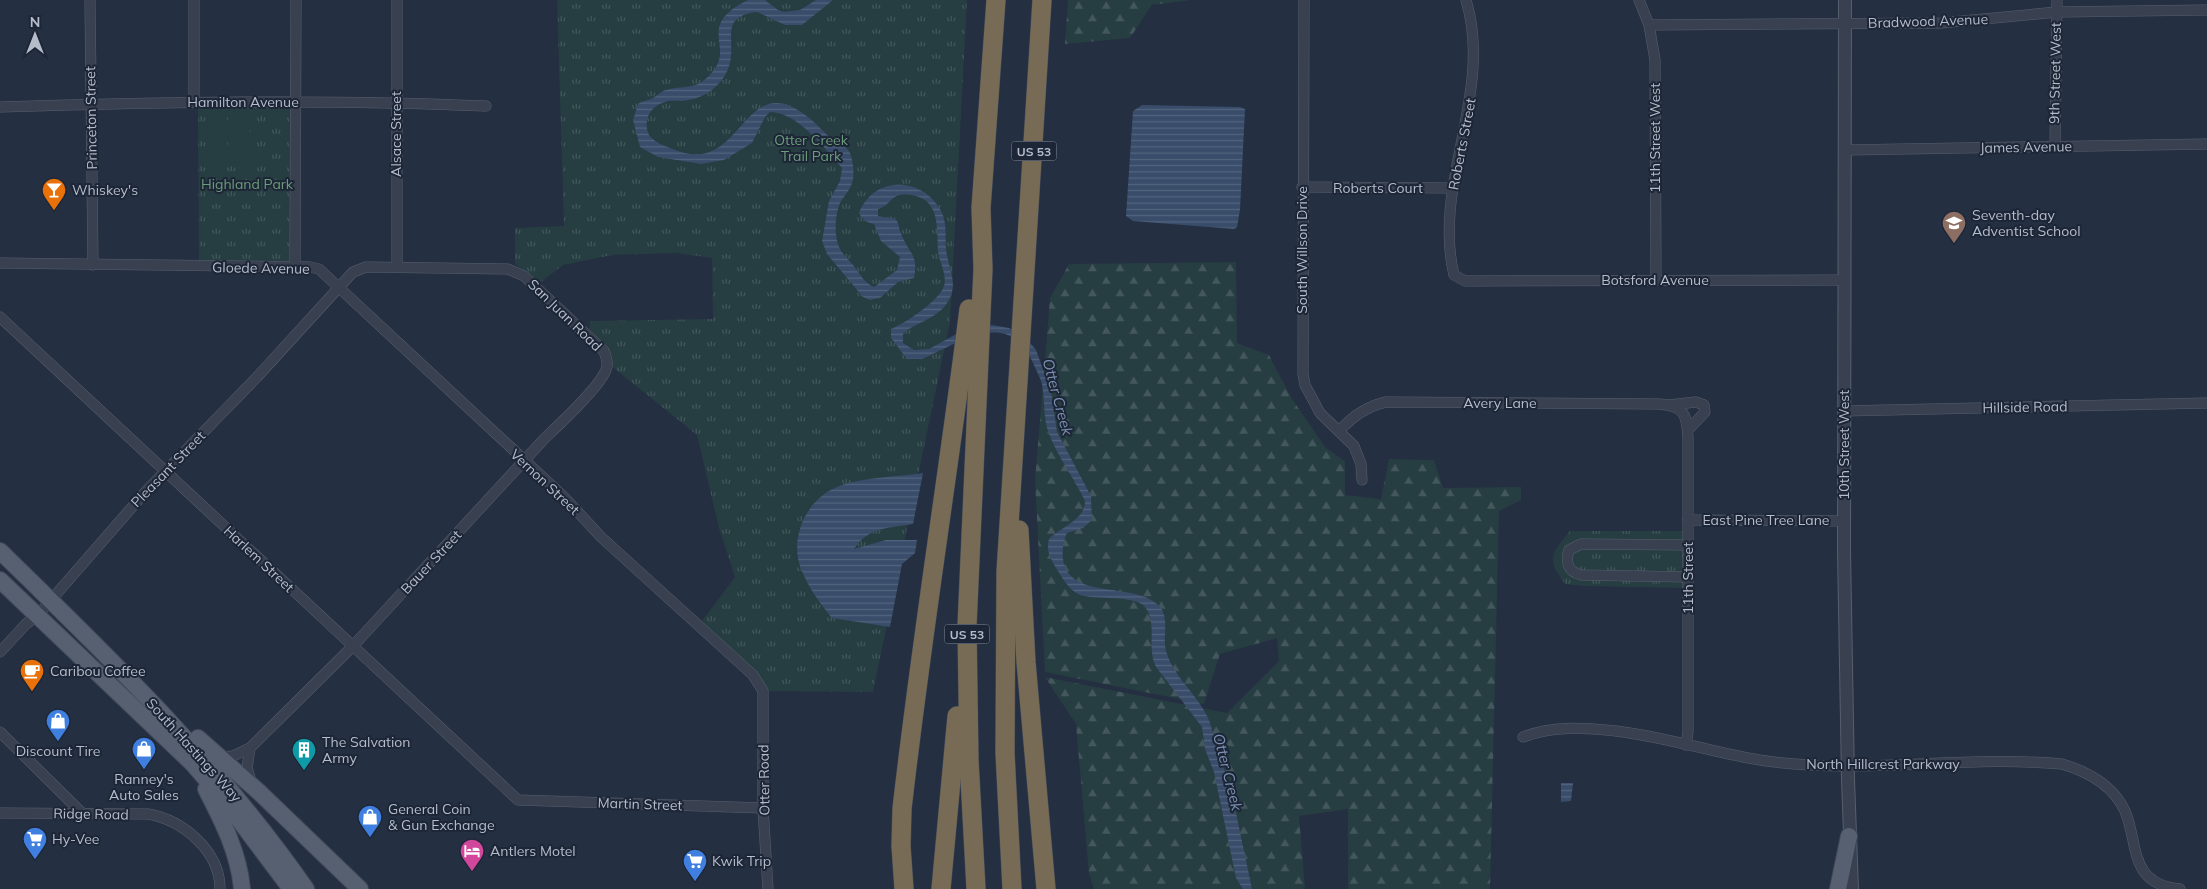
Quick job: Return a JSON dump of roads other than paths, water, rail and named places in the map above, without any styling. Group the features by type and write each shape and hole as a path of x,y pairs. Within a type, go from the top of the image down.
{"highway":[{"path":"904,889 901,846 905,784 931,573 949,463 968,378 979,267 981,208 996,0"},
{"name":"US 53","path":"1012,889 1005,753 1006,572 1018,408 1042,0"},
{"name":"US 53","path":"968,378 967,626 969,769 976,889"},
{"path":"1018,408 1022,595 1046,889"},
{"path":"941,889 967,626"},
{"path":"1005,753 1020,889"},
{"path":"905,784 907,849 912,889"}],"main road":[{"name":"South Hastings Way","path":"0,550 155,705 203,756 250,812 306,889"},
{"path":"0,580 38,614 193,764 230,840 240,871 242,889"},
{"path":"155,705 221,757 360,889"},
{"name":"South Hastings Way","path":"193,764 228,805 291,889"},
{"path":"1838,889 1849,836"}],"street":[{"name":"Princeton Street","path":"90,0 93,265"},
{"path":"194,0 194,102"},
{"path":"295,267 296,0"},
{"name":"Alsace Street","path":"397,0 397,267"},
{"name":"South Willson Drive","path":"1304,0 1303,374 1305,385 1320,413 1349,438 1358,454 1362,480"},
{"name":"Roberts Street","path":"1465,281 1454,275 1449,254 1453,188 1469,110 1474,67 1473,33 1466,0"},
{"name":"11th Street West","path":"1639,0 1649,25 1655,60 1656,280"},
{"name":"10th Street West","path":"1845,0 1843,411 1849,836 1852,889"},
{"name":"9th Street West","path":"2055,146 2057,0"},
{"name":"Bradwood Avenue","path":"1649,25 1941,24 2056,12 2207,10"},
{"name":"Hamilton Avenue","path":"0,107 194,102 396,102 486,106"},
{"name":"James Avenue","path":"1844,150 2207,144"},
{"name":"Roberts Court","path":"1302,187 1453,188"},
{"name":"Gloede Avenue","path":"0,263 295,267 319,269 338,287"},
{"path":"338,287 359,268 397,267"},
{"name":"San Juan Road","path":"397,267 508,269 524,276 604,351 608,361 606,371"},
{"name":"Botsford Avenue","path":"1465,281 1844,280"},
{"name":"Vernon Street","path":"338,287 523,461 564,497 601,536 753,674"},
{"name":"Pleasant Street","path":"0,652 38,614 165,472 257,377 338,287"},
{"name":"Harlem Street","path":"0,317 518,800"},
{"name":"Bauer Street","path":"221,757 233,756 250,748 353,646 523,461 575,408 606,371"},
{"name":"Avery Lane","path":"1340,430 1366,408 1386,402 1669,405 1696,402 1704,405 1705,412 1703,416 1688,430"},
{"name":"Hillside Road","path":"1843,411 2207,403"},
{"name":"Avery Lane","path":"1669,405 1683,413"},
{"name":"11th Street","path":"1683,413 1688,430 1689,577 1688,732 1686,744"},
{"name":"East Pine Tree Lane","path":"1688,520 1844,520"},
{"path":"1688,545 1581,544 1569,550 1567,563 1570,570 1581,576 1689,577"},
{"name":"Otter Road","path":"753,674 763,691 763,808 768,889"},
{"name":"North Hillcrest Parkway","path":"1523,736 1542,729 1586,728 1627,732 1735,756 1774,762 1848,766 2040,762 2062,764 2076,768 2098,779 2116,797 2129,823 2136,858 2144,870 2164,885 2180,889"},
{"path":"0,732 83,814"},
{"path":"250,748 247,768 254,787"},
{"name":"Martin Street","path":"518,800 763,808"},
{"name":"Ridge Road","path":"0,813 148,814 179,825 209,855 218,875 220,889"}],"water":[{"path":"748,0 765,0 778,10 784,12 800,10 816,0 833,0 802,25 785,25 757,12 739,17 732,27 730,62 727,71 719,83 707,94 694,99 668,101 657,106 647,118 649,135 659,143 678,151 700,154 716,149 730,138 754,112 767,104 783,104 804,114 832,139 846,147 850,153 853,180 838,208 836,237 842,252 865,280 874,287 897,270 900,257 881,241 874,224 867,222 860,215 859,213 866,200 876,191 887,186 900,185 924,192 934,201 942,213 945,223 946,250 953,281 952,293 941,310 903,334 903,343 914,350 929,349 962,331 986,324 1009,328 1028,340 1036,350 1051,391 1057,432 1091,496 1092,520 1083,528 1067,533 1065,539 1063,559 1067,572 1076,580 1089,585 1146,597 1157,604 1164,614 1165,645 1169,660 1202,708 1215,737 1223,740 1219,750 1236,813 1252,889 1243,889 1236,878 1214,772 1205,749 1202,727 1156,667 1152,652 1151,621 1145,607 1133,600 1078,594 1066,583 1050,557 1048,550 1049,539 1077,518 1084,508 1085,501 1049,434 1042,384 1023,346 1011,336 998,333 983,334 968,338 922,359 907,359 891,338 891,329 912,317 929,304 941,292 944,286 945,279 939,256 936,219 929,204 922,198 911,195 899,195 878,209 878,216 897,221 900,232 914,258 915,270 914,278 898,282 880,298 870,300 863,297 827,254 822,241 829,201 840,181 842,168 810,133 791,118 770,112 765,117 752,143 724,160 701,164 658,157 640,147 633,120 638,104 664,91 692,86 708,77 719,61 719,27 723,18 732,9"},
{"path":"1142,105 1240,107 1245,109 1240,210 1237,227 1234,229 1133,221 1126,216 1133,111"},
{"path":"923,473 913,524 872,532 854,549 886,540 917,540 915,553 902,564 890,627 832,618 806,580 797,554 799,531 809,509 826,493 846,484 868,479"},
{"path":"1561,783 1573,783 1571,801 1561,802"}],"place":[{"name":"Whiskey's","path":"54,211"},
{"name":"Seventh-day Adventist School","path":"1954,244"},
{"name":"Caribou Coffee","path":"32,692"},
{"name":"Discount Tire","path":"58,742"},
{"name":"Ranney's Auto Sales","path":"144,770"},
{"name":"The Salvation Army","path":"304,771"},
{"name":"General Coin & Gun Exchange","path":"370,838"},
{"name":"Hy-Vee","path":"35,860"},
{"name":"Antlers Motel","path":"472,872"},
{"name":"Kwik Trip","path":"695,882"}],"park label":[{"name":"Otter Creek Trail Park","path":"811,148"},
{"name":"Highland Park","path":"247,184"}],"water label":[{"name":"Otter Creek","path":"1058,397"},
{"name":"Otter Creek","path":"1228,772"}]}
